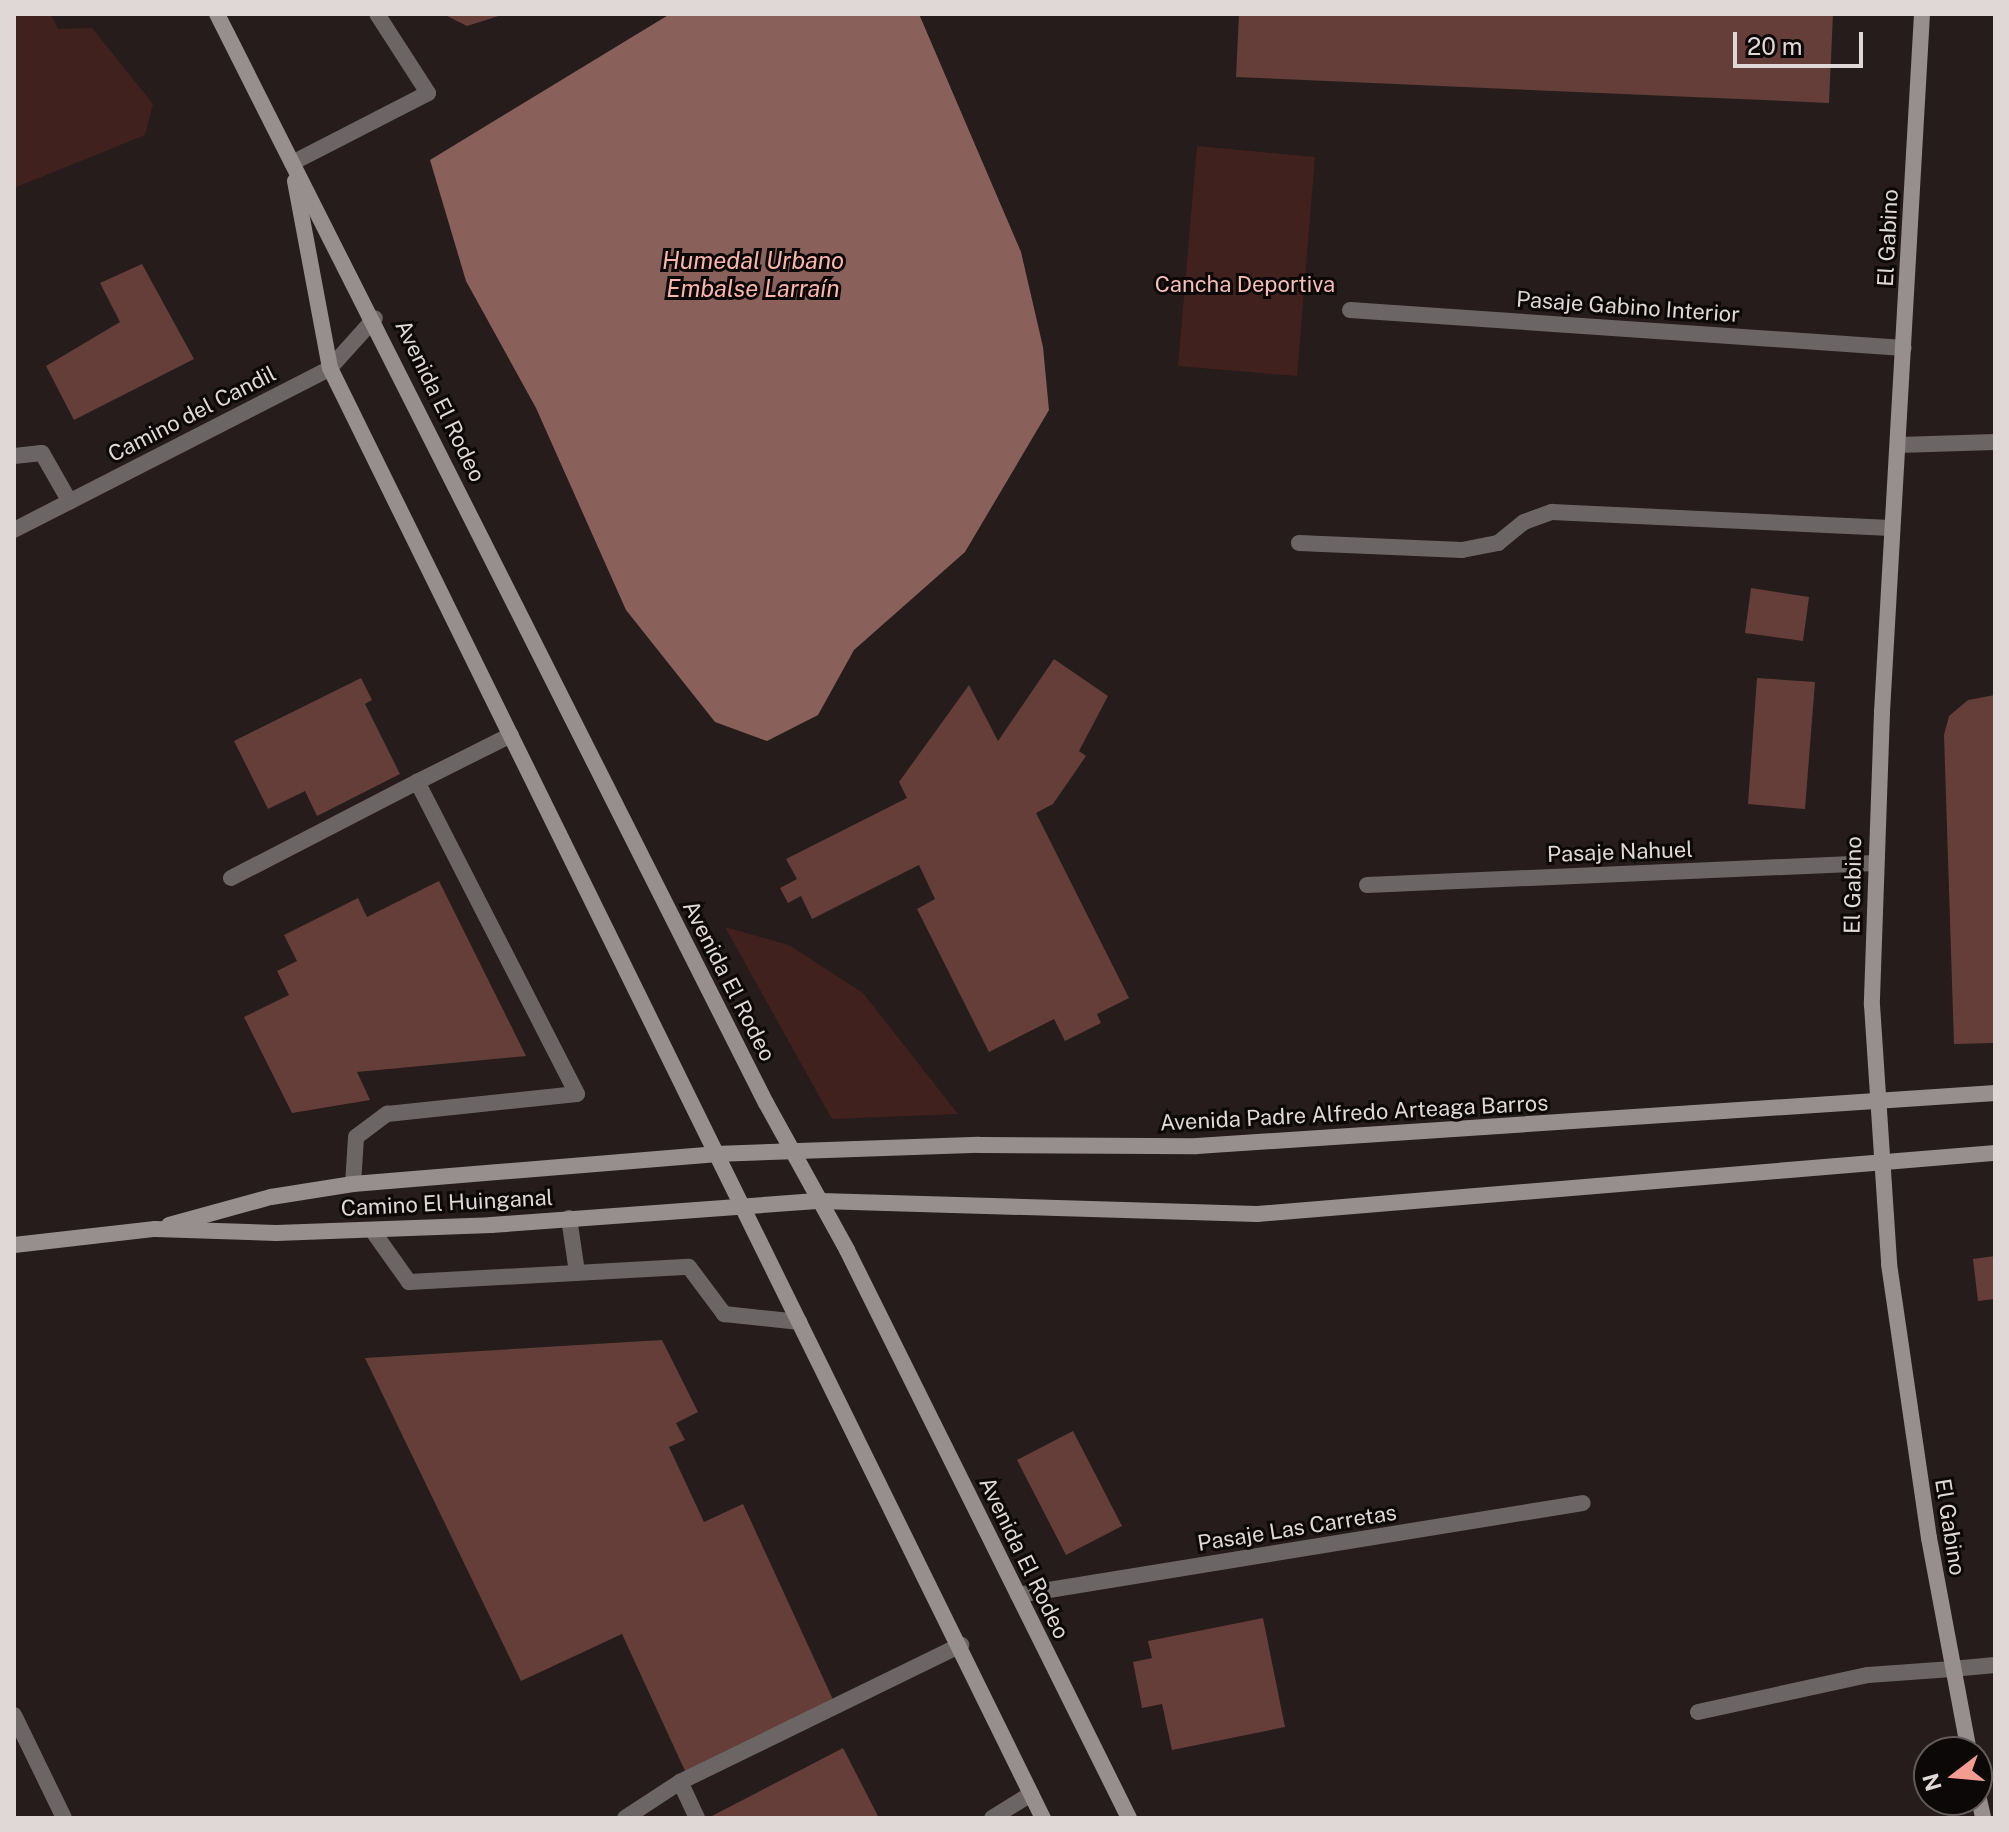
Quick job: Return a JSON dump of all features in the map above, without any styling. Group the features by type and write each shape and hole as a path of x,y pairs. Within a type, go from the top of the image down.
{"main road":[{"name":"Avenida El Rodeo","path":"217,14 375,318 1129,1818"},
{"name":"El Gabino","path":"1922,14 1891,528 1875,863 1875,1102 1908,1408 1966,1736"},
{"name":"Avenida El Rodeo","path":"292,163 330,368 740,1205 961,1645 1043,1818"},
{"name":"Avenida Padre Alfredo Arteaga Barros","path":"715,1154 1197,1146 1995,1093"},
{"path":"740,1205 820,1201 1257,1214 1995,1153"},
{"name":"Camino El Huinganal","path":"155,1229 271,1197 353,1184 715,1154"},
{"name":"Camino El Huinganal","path":"14,1245 155,1229 372,1230 740,1205"}],"street":[{"path":"292,163 428,93 377,14"},
{"name":"Pasaje Gabino Interior","path":"1350,310 1904,348"},
{"name":"Camino del Candil","path":"14,530 330,368 375,318"},
{"path":"1898,445 1995,442"},
{"path":"14,456 42,453 70,502"},
{"path":"1299,543 1462,550 1498,543 1524,522 1552,512 1891,528"},
{"path":"231,878 511,735"},
{"path":"353,1184 356,1137 387,1114 577,1094 417,782"},
{"name":"Pasaje Nahuel","path":"1367,885 1875,863"},
{"path":"569,1218 577,1272"},
{"path":"372,1230 409,1282 689,1267 724,1314 800,1322"},
{"name":"Pasaje Las Carretas","path":"1018,1595 1583,1503"},
{"path":"625,1818 680,1782 961,1645"},
{"path":"1698,1712 1868,1675 1995,1665"},
{"path":"14,1715 64,1818"},
{"path":"680,1782 697,1818"},
{"path":"992,1818 1031,1794"}],"green space":[{"path":"14,14 51,14 58,29 92,28 153,104 145,135 14,188"},
{"name":"Cancha Deportiva","path":"1197,146 1315,157 1297,376 1178,366"},
{"path":"725,927 789,945 863,993 958,1114 832,1119"}],"water":[{"name":"Humedal Urbano Embalse Larraín","path":"670,14 919,14 1021,252 1043,347 1049,410 965,552 854,650 818,715 767,741 715,722 626,610 536,408 466,281 430,160"}],"building":[{"path":"443,14 505,14 467,26"},
{"path":"1239,14 1833,14 1829,103 1236,77"},
{"path":"142,264 194,359 74,420 46,366 120,322 100,283"},
{"path":"1751,588 1809,597 1803,641 1745,633"},
{"path":"1054,659 1108,696 1079,751 1086,756 1053,804 1036,813 1129,998 1097,1014 1101,1023 1065,1041 1054,1019 989,1052 917,909 935,899 919,865 812,919 801,896 788,903 780,888 797,879 786,859 907,798 899,782 969,685 998,741"},
{"path":"361,678 372,700 365,704 400,774 317,816 305,791 268,809 234,741"},
{"path":"1757,678 1815,682 1805,809 1748,804"},
{"path":"1995,695 1995,1043 1954,1044 1944,735 1949,716 1968,700"},
{"path":"439,881 526,1056 357,1072 370,1100 292,1113 244,1017 289,995 277,971 297,961 284,935 358,898 367,917"},
{"path":"1995,1256 1995,1299 1978,1301 1973,1259"},
{"path":"662,1340 698,1412 676,1423 685,1440 669,1447 704,1522 743,1504 835,1704 686,1773 622,1634 521,1681 365,1358"},
{"path":"1073,1431 1122,1526 1066,1555 1017,1460"},
{"path":"1263,1618 1285,1727 1172,1750 1162,1704 1142,1708 1133,1662 1152,1658 1148,1641"},
{"path":"843,1748 879,1818 708,1818"}]}
